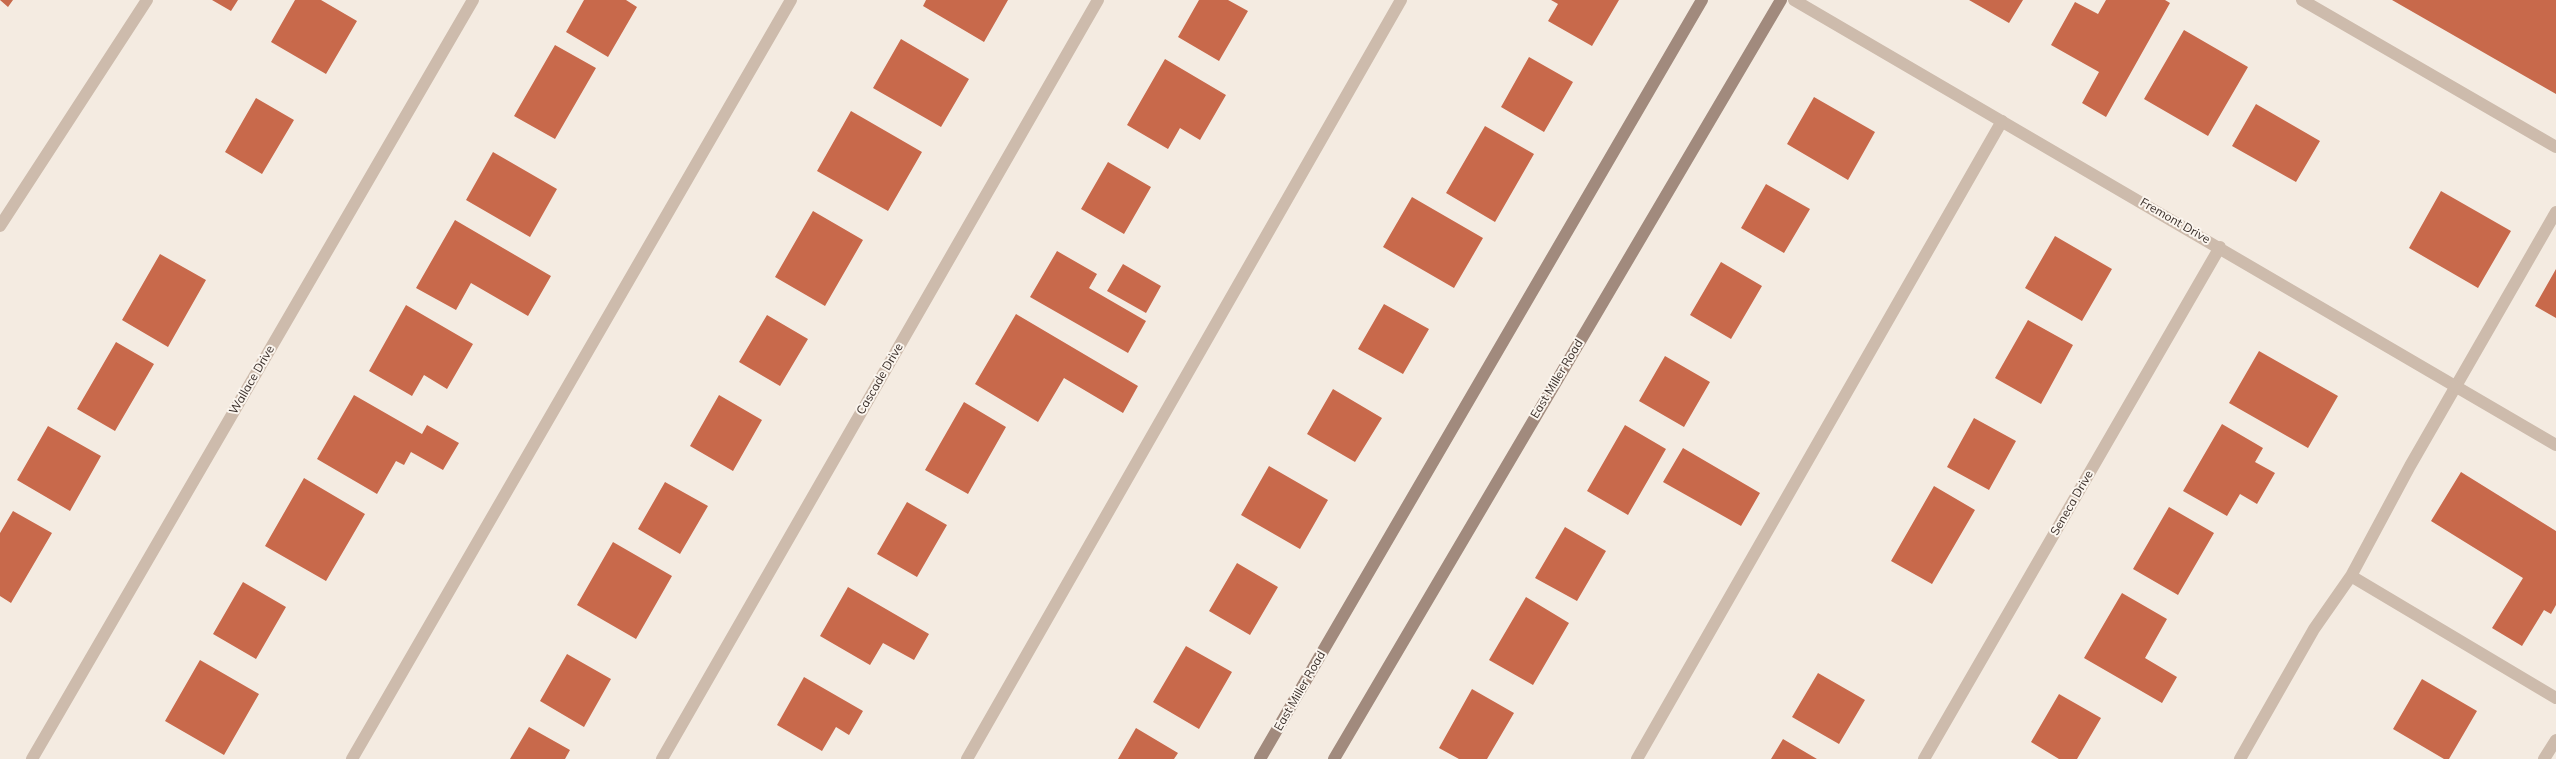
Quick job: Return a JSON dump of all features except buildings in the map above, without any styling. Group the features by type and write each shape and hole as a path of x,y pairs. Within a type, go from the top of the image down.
{"main road":[{"name":"East Miller Road","path":"1260,759 1702,0"},
{"name":"East Miller Road","path":"1334,759 1781,0"}],"street":[{"path":"0,226 147,0"},
{"name":"Wallace Drive","path":"32,759 473,0"},
{"path":"352,759 791,0"},
{"name":"Cascade Drive","path":"662,759 1098,0"},
{"path":"966,759 1401,0"},
{"name":"Fremont Drive","path":"1794,0 2220,247 2556,445"},
{"path":"2302,0 2556,147"},
{"path":"1637,759 2002,121"},
{"path":"2240,759 2314,629 2351,576 2456,386 2556,212"},
{"name":"Seneca Drive","path":"1924,759 2220,247"},
{"path":"2351,576 2556,698"},
{"path":"2544,759 2556,740"}]}
